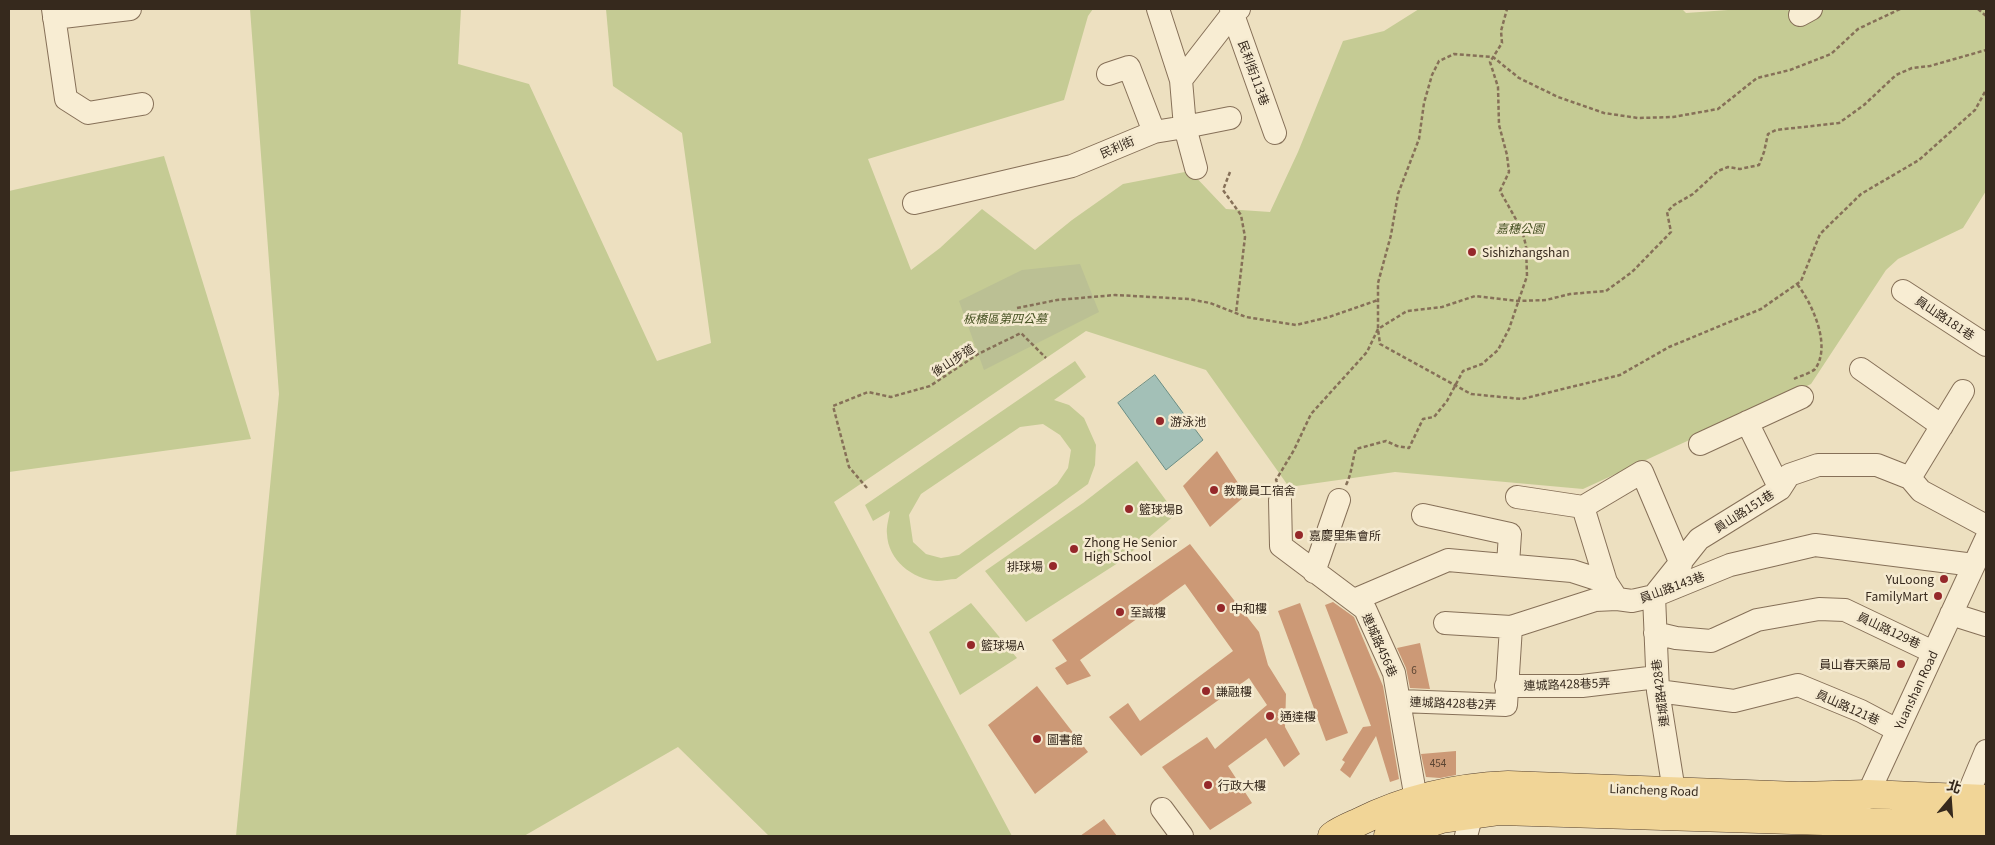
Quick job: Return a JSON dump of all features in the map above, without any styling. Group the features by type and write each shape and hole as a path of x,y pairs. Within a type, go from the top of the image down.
{"main road":[{"name":"Liancheng Road","path":"1332,836 1386,808 1416,799 1482,786 1508,785 1799,796 1868,794 1976,799"},
{"name":"Liancheng Road","path":"1388,836 1442,819 1469,825 1500,811 1567,812 1841,829 1986,826"}],"street":[{"path":"130,9 54,13 66,99 88,113 142,104"},
{"path":"1158,9 1181,80 1186,127 1196,168"},
{"path":"1181,80 1234,10"},
{"name":"民利街113巷","path":"1234,10 1275,132"},
{"path":"1108,74 1129,67 1154,132"},
{"name":"民利街","path":"914,203 1072,166 1154,132 1230,118"},
{"name":"員山路181巷","path":"1903,290 1986,345"},
{"path":"1861,369 1942,426"},
{"path":"1700,444 1747,422 1795,390"},
{"path":"1910,478 1963,391"},
{"path":"1747,422 1780,489"},
{"name":"員山路151巷","path":"1654,596 1699,539 1780,489 1789,475 1818,464 1877,465 1910,478 1921,491 1986,538"},
{"path":"1517,497 1583,507 1642,472 1680,564"},
{"name":"連城路456巷","path":"1280,500 1282,546 1365,609 1394,673 1416,799"},
{"path":"1314,572 1340,500"},
{"path":"1445,623 1510,627 1595,600 1611,591 1583,507"},
{"path":"1423,515 1510,534 1508,564"},
{"name":"Yuanshan Road","path":"1841,829 1868,794 1986,538"},
{"name":"員山路143巷","path":"1354,600 1448,560 1572,571 1632,601 1654,596 1730,565 1815,545 1974,565"},
{"name":"連城路428巷","path":"1654,596 1658,684 1674,791"},
{"name":"員山路129巷","path":"1655,633 1676,638 1711,641 1757,620 1819,609 1845,610 1933,652"},
{"path":"1951,614 1986,625"},
{"path":"1506,696 1510,627"},
{"name":"連城路428巷5弄","path":"1506,696 1582,686 1658,684 1734,701 1798,685"},
{"name":"員山路121巷","path":"1798,685 1861,711 1897,730"},
{"name":"連城路428巷2弄","path":"1400,701 1506,696"},
{"path":"1976,799 1986,751"},
{"path":"1162,809 1182,836"}],"path":[{"path":"1340,500 1352,474 1356,448 1386,441 1397,446 1409,448 1423,419 1434,417 1447,401 1463,371 1482,364 1498,350 1509,329 1527,276 1526,246 1522,230 1500,192 1509,172 1507,155 1499,125 1498,86 1490,62 1502,43 1501,31 1507,9"},
{"path":"1900,9 1858,28 1831,54 1790,70 1757,78 1718,109 1673,117 1638,118 1604,113 1558,97 1519,78 1493,57 1454,54 1439,61 1432,75 1424,103 1419,139 1398,194 1391,235 1378,283 1378,329 1380,344 1455,387 1471,394 1522,399 1620,375 1669,347 1761,309 1801,281 1820,234 1861,194 1919,160 1975,110 1986,90"},
{"path":"1978,9 1986,16"},
{"path":"1280,500 1280,488 1276,480 1294,450 1311,414 1366,352 1378,329 1407,311 1442,307 1475,296 1518,301 1546,300 1570,294 1606,292 1632,272 1671,232 1667,212 1674,205 1693,194 1718,171 1728,167 1740,169 1759,164 1768,134 1776,130 1839,123 1864,105 1896,75 1912,68 1930,66 1986,50"},
{"path":"1230,172 1223,190 1241,215 1245,237 1236,313"},
{"path":"1795,390 1802,374 1814,371 1820,359 1821,344 1815,314 1808,297 1797,284"},
{"path":"1017,308 1057,300 1115,294 1189,299 1210,303 1246,316 1296,325 1329,317 1378,300"},
{"name":"後山步道","path":"867,488 849,467 833,406 868,392 890,397 930,386 978,354 1021,334 1046,358"}],"green space":[{"name":"嘉穗公園","path":"250,9 461,9 458,64 529,84 657,361 711,343 682,133 613,86 606,9 1093,9 1088,16 1064,100 868,159 911,270 940,248 982,209 1035,250 1072,220 1123,184 1190,171 1226,209 1270,212 1298,152 1343,41 1384,31 1419,9 1682,9 1686,13 1742,9 1986,9 1986,191 1963,228 1898,259 1886,270 1811,384 1583,489 1395,472 1289,487 1206,370 1086,331 834,502 1012,836 769,836 678,747 524,836 236,836 279,394"},
{"path":"164,156 251,439 9,472 9,191"},
{"name":"板橋區第四公墓","path":"1080,264 1099,312 984,370 959,301 1022,270"},
{"path":"1075,361 1086,377 1054,400 1069,405 1084,418 1096,445 1095,465 1088,484 956,579 937,581 910,572 897,560 888,543 887,528 890,511 873,521 865,505","holes":["1043,424 1060,435 1071,450 1068,468 1057,484 959,555 941,558 926,554 913,542 909,515 921,494 1020,427"]},
{"name":"排球場","path":"1137,461 1176,514 1121,561 1026,622 985,571 1083,503"},
{"name":"籃球場A","path":"971,603 1017,658 960,695 929,632"}],"water":[{"name":"游泳池","path":"1155,375 1203,440 1166,470 1118,403"}],"building":[{"name":"教職員工宿舍","path":"1217,451 1246,495 1210,527 1183,486"},
{"path":"1190,544 1259,632 1268,665 1286,694 1285,727 1300,754 1284,767 1266,738 1228,766 1252,803 1210,830 1162,767 1207,737 1215,749 1267,705 1249,678 1141,756 1109,717 1128,703 1140,721 1233,651 1185,584 1080,660 1091,676 1067,685 1055,668 1067,661 1052,640"},
{"path":"1333,602 1354,617 1383,686 1399,779 1390,782 1376,736 1350,778 1340,770 1345,762 1342,760 1363,727 1371,726 1325,605"},
{"path":"1300,603 1348,733 1326,741 1278,611"},
{"path":"1420,643 1430,689 1410,688 1406,668 1397,648"},
{"name":"圖書館","path":"1037,686 1088,752 1035,794 988,725"},
{"path":"1456,751 1456,775 1440,778 1426,777 1421,754"},
{"path":"1104,819 1117,836 1080,836"}],"place":[{"name":"Sishizhangshan","path":"1472,252"},
{"name":"游泳池","path":"1160,421"},
{"name":"教職員工宿舍","path":"1214,490"},
{"name":"籃球場B","path":"1129,509"},
{"name":"嘉慶里集會所","path":"1299,535"},
{"name":"Zhong He Senior High School","path":"1074,549"},
{"name":"排球場","path":"1053,566"},
{"name":"YuLoong","path":"1944,579"},
{"name":"FamilyMart","path":"1938,596"},
{"name":"中和樓","path":"1221,608"},
{"name":"至誠樓","path":"1120,612"},
{"name":"籃球場A","path":"971,645"},
{"name":"員山春天藥局","path":"1901,664"},
{"name":"謙融樓","path":"1206,691"},
{"name":"通達樓","path":"1270,716"},
{"name":"圖書館","path":"1037,739"},
{"name":"行政大樓","path":"1208,785"}]}
